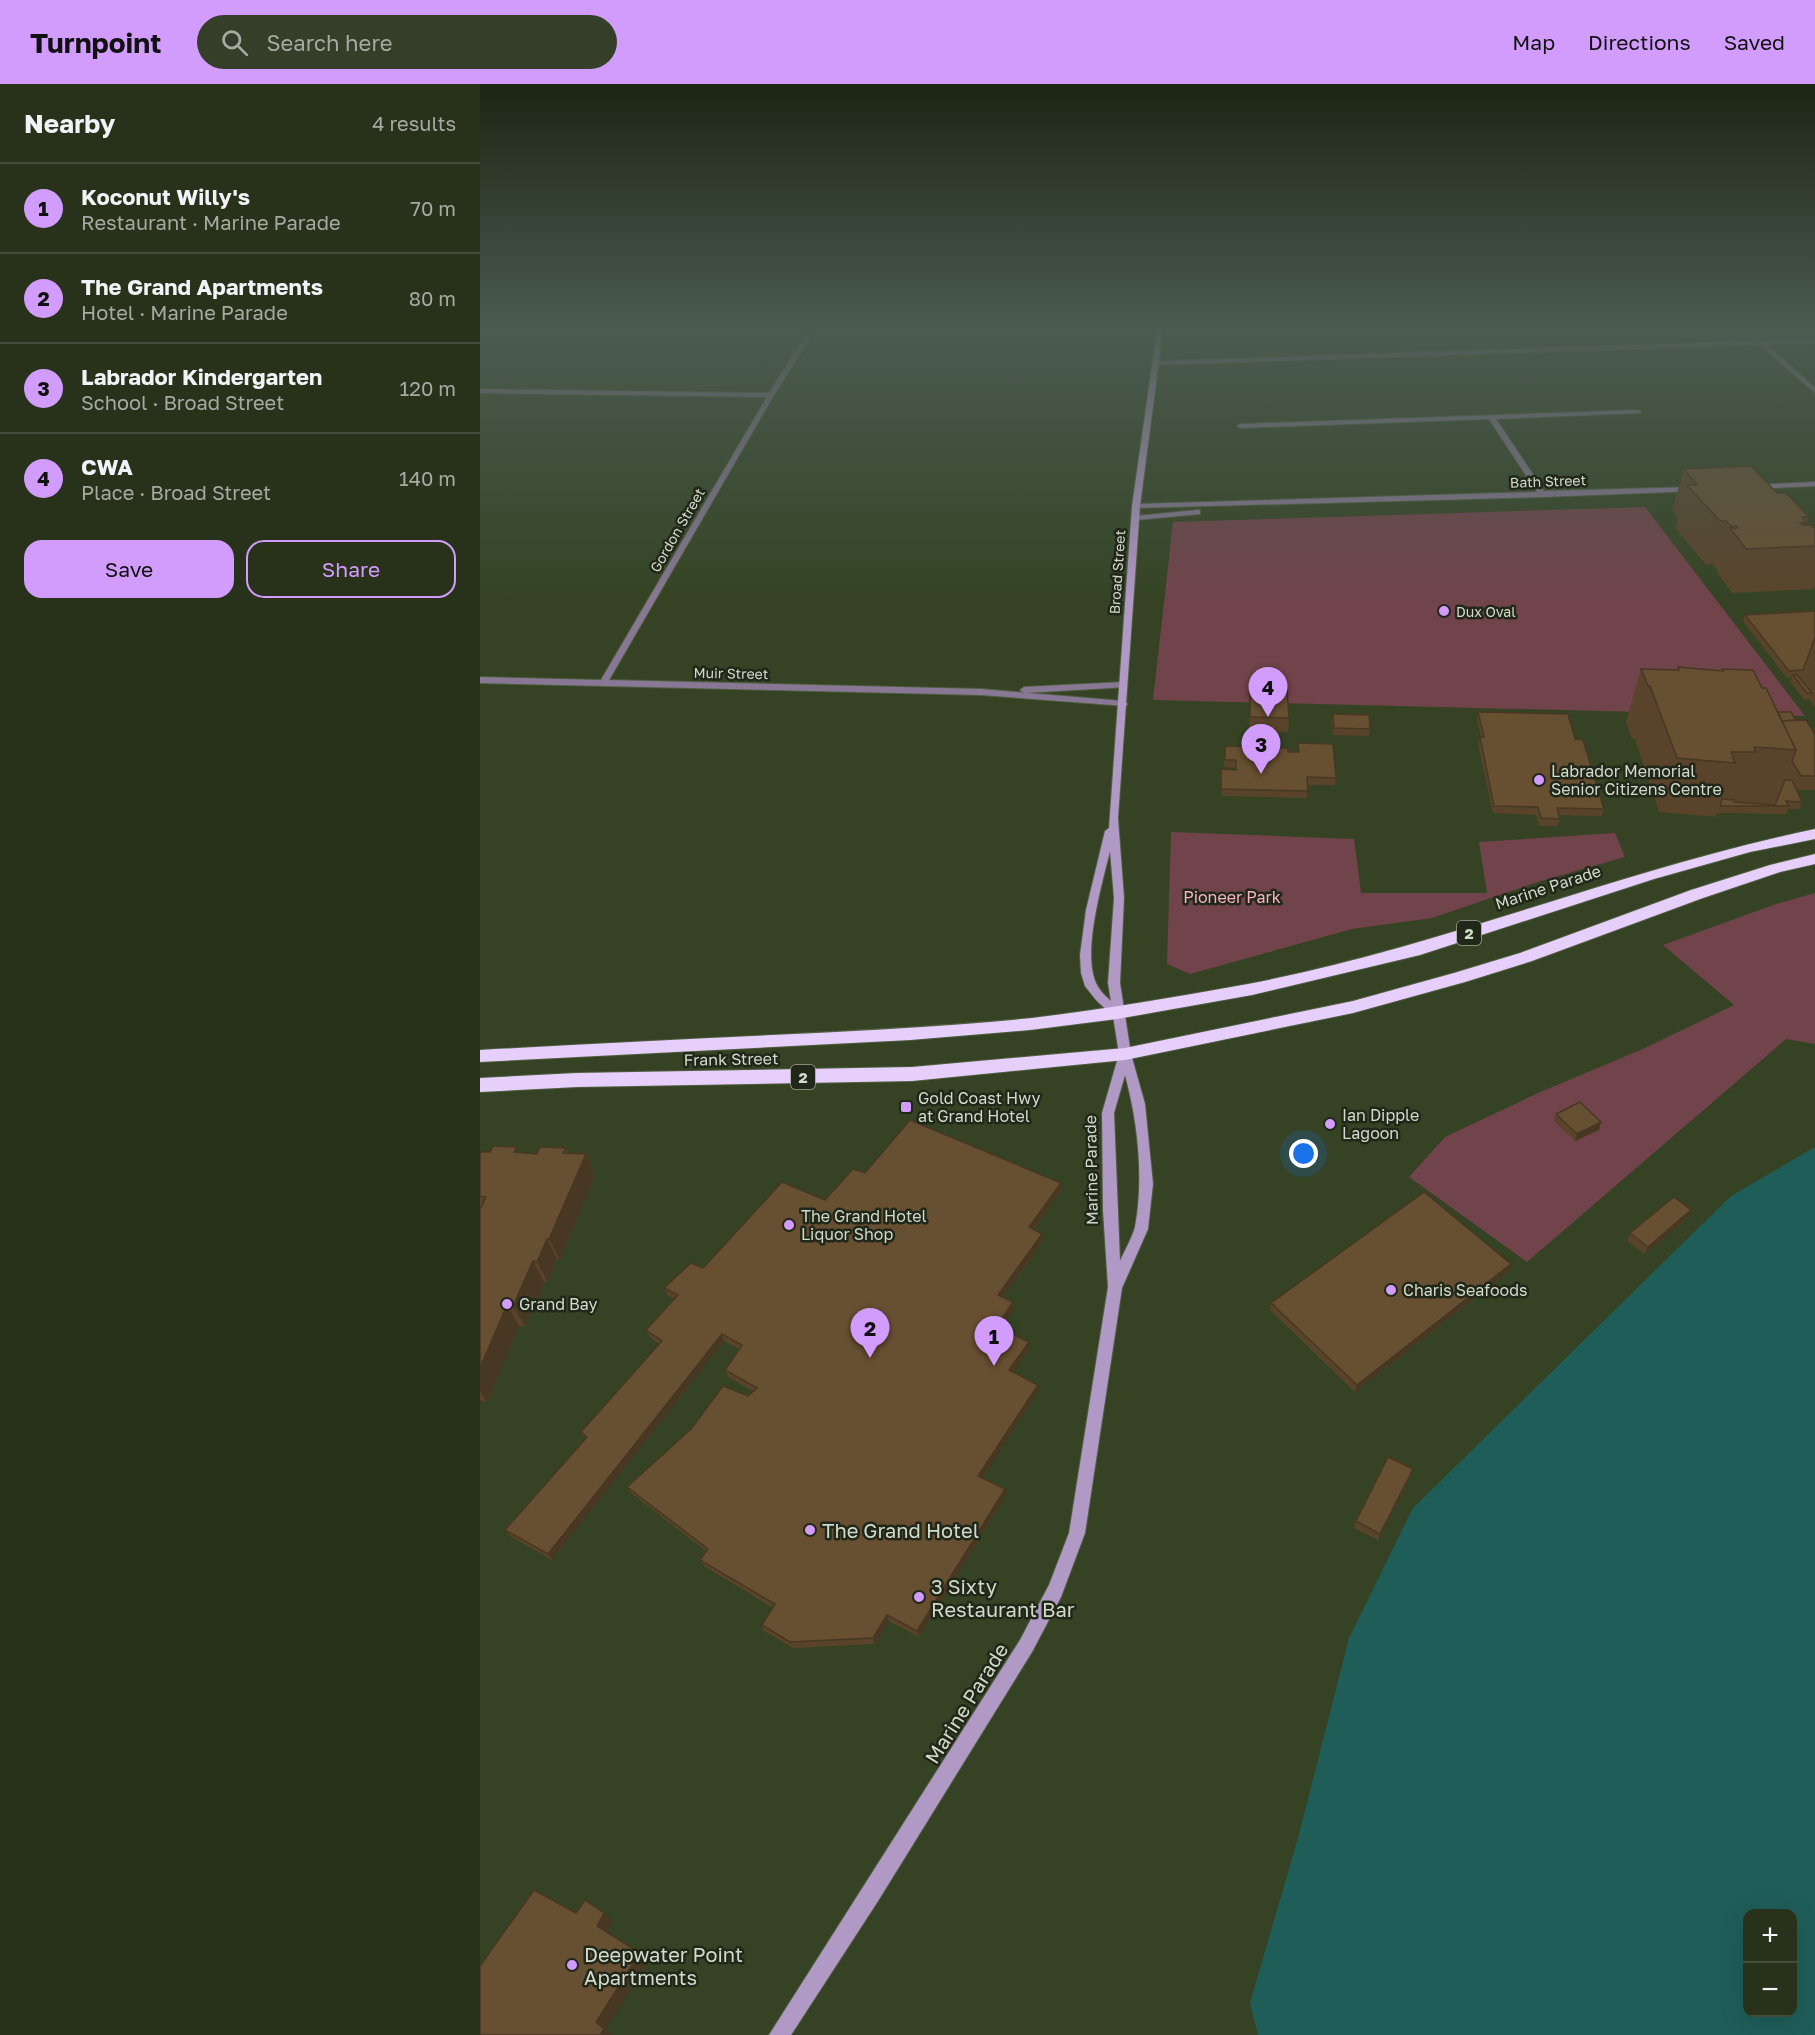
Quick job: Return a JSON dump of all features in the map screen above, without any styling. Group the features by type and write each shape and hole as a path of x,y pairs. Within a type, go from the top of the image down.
{"highway":[{"name":"Marine Parade","path":"1117,1013 1252,989 1420,949 1647,876 1748,848 1815,834"},
{"name":"2","path":"1125,1054 1353,1007 1459,978 1526,957 1697,894 1776,868 1815,860"},
{"name":"Frank Street","path":"480,1056 910,1034 1030,1024 1117,1013"},
{"name":"Frank Street","path":"480,1085 577,1080 912,1074 1125,1054"}],"street":[{"name":"Gordon Street","path":"603,684 756,421"},
{"name":"Broad Street","path":"1117,1013 1090,985 1086,961 1091,911 1113,818 1136,506 1148,421"},
{"path":"1240,426 1396,421"},
{"path":"1494,421 1544,495"},
{"path":"1741,488 1815,484"},
{"name":"Bath Street","path":"1136,506 1705,489"},
{"name":"Bath Street","path":"1136,518 1282,503"},
{"name":"Muir Street","path":"480,680 981,692 1123,704"},
{"name":"Muir Street","path":"981,692 1124,685"},
{"name":"Broad Street","path":"1113,818 1119,898 1114,982 1125,1054"},
{"name":"Marine Parade","path":"1115,1287 1141,1229 1146,1184 1139,1104 1125,1054"},
{"name":"Marine Parade","path":"779,2035 840,1946 1020,1656 1066,1570 1077,1533 1115,1287 1110,1210 1108,1113 1125,1054"}],"green space":[{"name":"Dux Oval","path":"1645,507 1805,716 1153,700 1173,522"},
{"name":"Pioneer Park","path":"1171,832 1354,839 1361,893 1487,893 1479,842 1615,833 1625,857 1541,881 1432,918 1352,929 1190,974 1167,964"},
{"path":"1815,893 1815,1044 1786,1039 1527,1262 1409,1177 1445,1137 1538,1093 1645,1048 1734,1005 1663,945 1776,904"}],"water":[{"path":"1815,1147 1815,2035 1258,2035 1250,2003 1298,1838 1349,1638 1413,1508 1731,1196"}],"building":[{"path":"1751,466 1777,493 1786,493 1809,517 1802,517 1806,523 1800,523 1811,525 1815,529 1815,546 1746,549 1730,528 1738,528 1726,521 1720,521 1687,485 1697,485 1684,469"},
{"path":"1815,611 1815,637 1803,670 1789,671 1745,615"},
{"path":"1678,667 1723,671 1722,669 1753,670 1762,688 1766,688 1796,750 1754,747 1756,752 1731,752 1735,763 1677,758 1650,686 1641,669 1679,670"},
{"path":"1793,675 1797,675 1812,693 1807,693"},
{"path":"1250,689 1287,690 1289,718 1250,717"},
{"name":"Labrador Memorial Senior Citizens Centre","path":"1478,712 1568,714 1575,739 1583,740 1604,809 1557,808 1560,819 1541,818 1538,807 1494,806 1480,737 1484,737"},
{"path":"1778,712 1791,712 1796,720 1782,721"},
{"path":"1333,714 1369,715 1370,729 1334,728"},
{"path":"1806,720 1815,734 1815,776 1801,776 1792,761 1796,750 1782,721"},
{"path":"1298,743 1333,744 1336,778 1307,777 1308,791 1221,789 1221,769 1236,770 1236,760 1225,760 1225,746 1288,748 1288,752 1299,752"},
{"path":"1785,780 1792,780 1802,802 1786,801 1789,806 1720,806 1722,799 1775,805"},
{"path":"1580,1102 1601,1122 1577,1134 1556,1114"},
{"path":"910,1120 1061,1183 1029,1227 1042,1234 998,1295 1013,1302 996,1327 1029,1342 1009,1370 1038,1385 978,1476 1005,1489 917,1631 887,1615 873,1638 790,1642 762,1625 775,1604 700,1560 708,1549 627,1487 691,1429 723,1386 748,1396 757,1388 725,1370 742,1345 722,1334 548,1554 505,1530 587,1437 581,1432 662,1341 646,1330 678,1295 664,1288 691,1263 703,1268 782,1182 825,1200 853,1169 865,1173"},
{"name":"Grand Bay","path":"493,1146 517,1147 514,1152 537,1154 540,1147 566,1148 563,1153 586,1154 549,1239 537,1262 533,1261 513,1306 507,1305 480,1368 480,1209 486,1197 480,1196 480,1152 490,1152"},
{"name":"Charis Seafoods","path":"1424,1192 1511,1264 1357,1385 1271,1303"},
{"path":"1674,1197 1691,1210 1648,1247 1630,1233"},
{"path":"1388,1457 1413,1469 1380,1534 1356,1521"},
{"name":"Deepwater Point Apartments","path":"534,1890 576,1913 585,1900 604,1913 597,1926 640,1953 596,2022 604,2029 600,2035 480,2035 480,1966"}],"place":[{"name":"Dux Oval","path":"1444,611"},
{"name":"CWA","path":"1268,717"},
{"name":"Labrador Kindergarten","path":"1261,774"},
{"name":"Labrador Memorial Senior Citizens Centre","path":"1539,780"},
{"name":"Gold Coast Hwy at Grand Hotel","path":"906,1107"},
{"name":"Ian Dipple Lagoon","path":"1330,1124"},
{"name":"The Grand Hotel Liquor Shop","path":"789,1225"},
{"name":"Charis Seafoods","path":"1391,1290"},
{"name":"Grand Bay","path":"507,1304"},
{"name":"The Grand Apartments","path":"870,1358"},
{"name":"Koconut Willy's","path":"994,1366"},
{"name":"The Grand Hotel","path":"810,1530"},
{"name":"3 Sixty Restaurant Bar","path":"919,1597"},
{"name":"Deepwater Point Apartments","path":"572,1965"}]}
